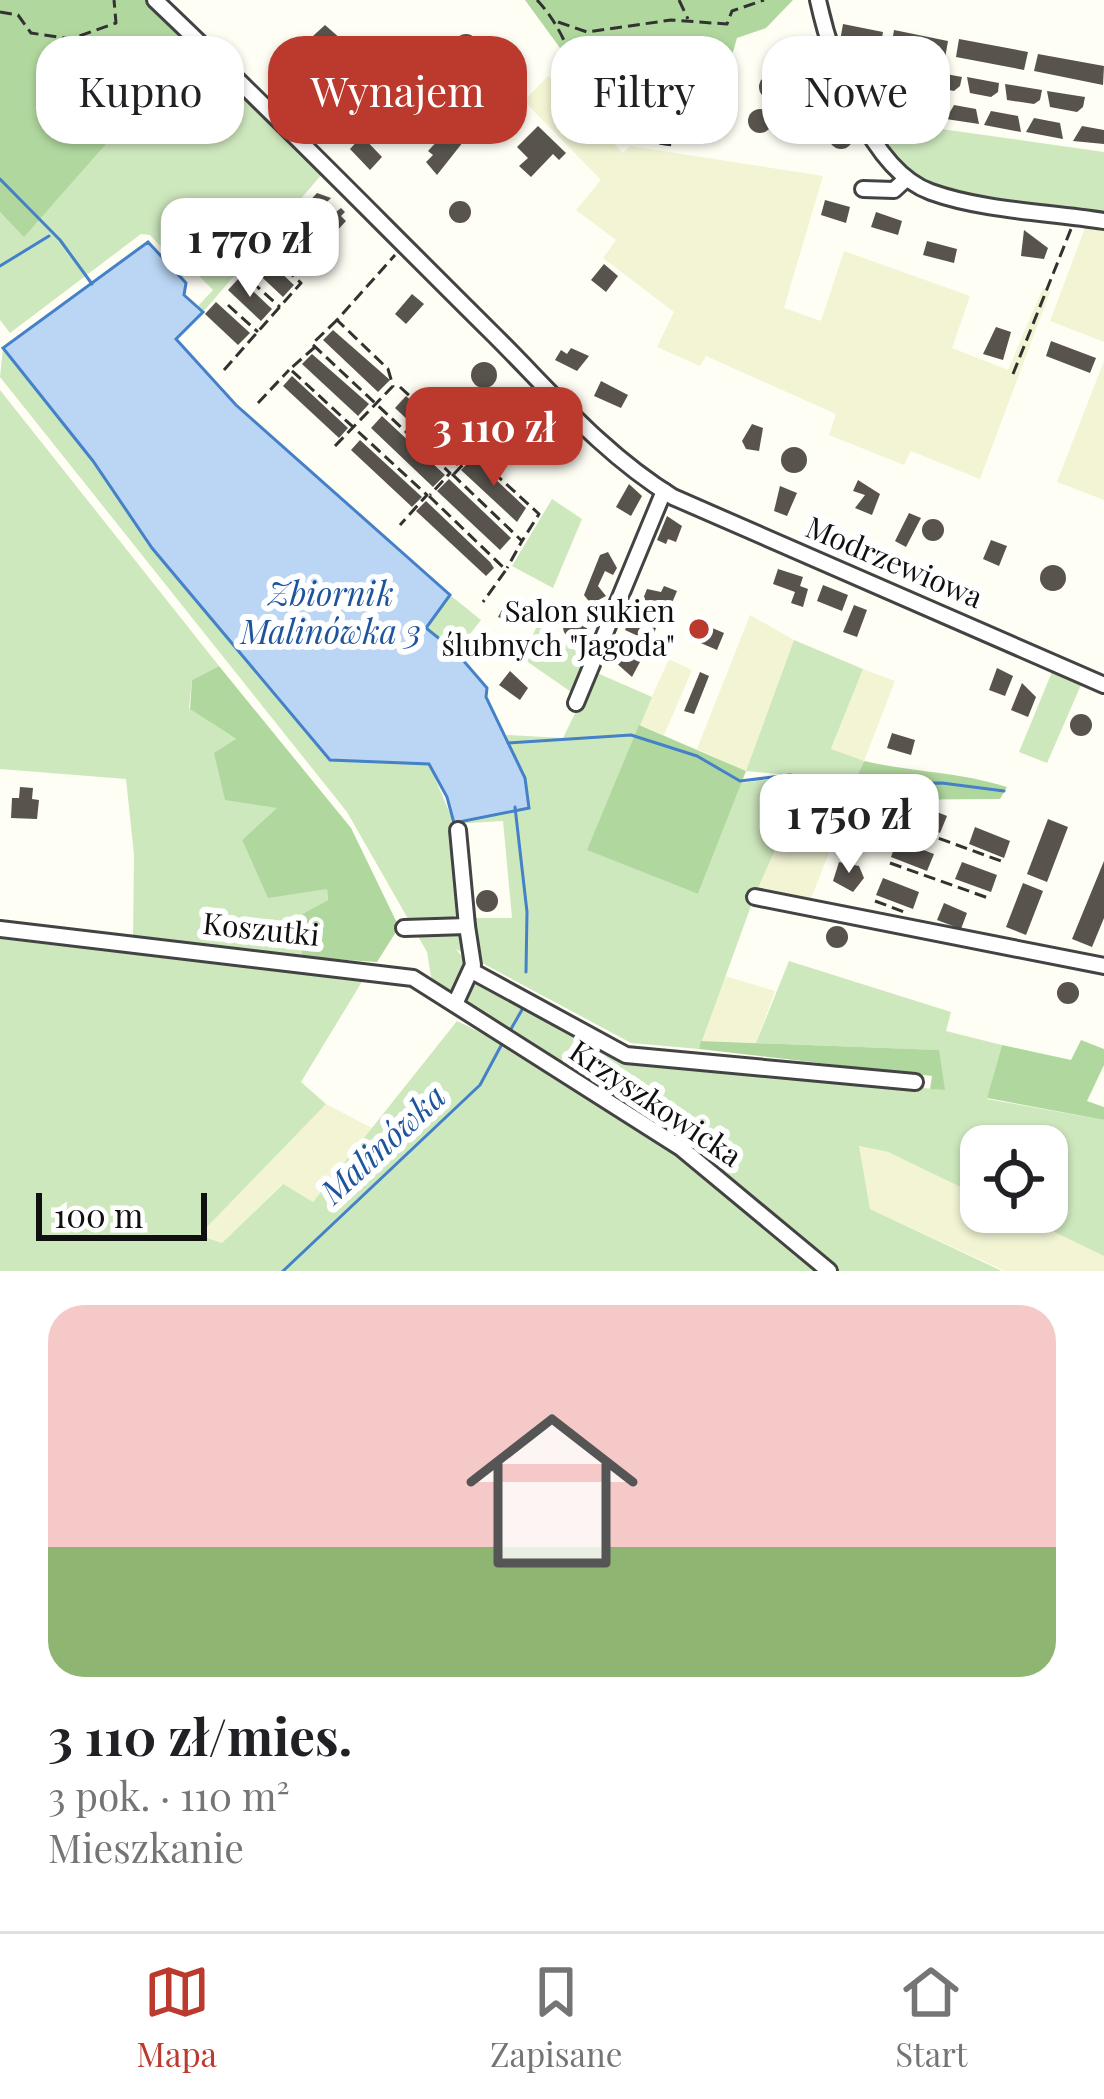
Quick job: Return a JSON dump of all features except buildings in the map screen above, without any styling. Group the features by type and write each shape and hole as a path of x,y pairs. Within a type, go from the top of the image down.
{"street":[{"name":"Modrzewiowa","path":"155,0 405,244 586,435 664,491 1104,685"},
{"path":"818,0 828,41 852,96 877,145 906,179 932,193 1104,221"},
{"path":"863,189 894,190 906,179"},
{"path":"576,703 664,491"},
{"path":"455,1004 473,964 458,830"},
{"path":"755,897 1104,966"},
{"path":"404,928 467,926"},
{"name":"Koszutki","path":"0,928 380,970 413,978 500,1034"},
{"path":"473,964 626,1055 915,1082"},
{"name":"Krzyszkowicka","path":"500,1034 681,1148 829,1271"}],"path":[{"path":"0,12 18,15 31,32 71,39 116,23 114,0"},
{"path":"537,0 558,22 577,80 599,116 636,141 672,146"},
{"path":"679,0 689,20"},
{"path":"558,22 587,32 689,20 727,24 732,10 764,0"},
{"path":"1013,374 1076,217"},
{"path":"405,244 312,344 522,542"},
{"path":"224,370 302,283 274,258"},
{"path":"251,281 280,307"},
{"path":"228,305 258,332"},
{"path":"335,446 394,377 337,320"},
{"path":"258,403 315,347"},
{"path":"290,369 506,570"},
{"path":"400,387 539,514 483,602"},
{"path":"400,525 475,452"},
{"path":"905,826 1000,861"},
{"path":"890,863 991,898"},
{"path":"875,901 908,914"}],"green space":[{"path":"0,0 151,0 188,36 36,36 36,144 106,144 24,237 0,212"},
{"path":"151,0 187,36 132,36"},
{"path":"525,0 793,0 766,28 738,38 551,36"},
{"path":"548,76 551,79 551,129 527,104 527,98"},
{"path":"244,94 268,118 268,144 294,144 323,173 203,312 198,306 213,290 196,273 188,276 150,235 141,234 10,333 0,320 0,212 24,235 73,144 244,144"},
{"path":"950,130 1104,152 1104,217 900,187 877,144 950,144"},
{"path":"566,144 614,144 623,153 630,146 823,176 784,308 821,321 844,251 970,296 952,348 1008,370 1043,288 1050,292 980,479 911,451 904,465 829,435 836,414 706,356 700,366 657,347 674,312 603,258 616,240 576,210 601,180"},
{"path":"1086,225 1104,227 1104,342 1050,321"},
{"path":"3,348 93,461 152,548 330,759 429,764 454,823 478,816 513,752 506,735 563,738 595,672 652,697 588,850 698,894 741,783 790,777 805,783 755,895 699,1049 631,1043 456,949 467,963 451,995 432,982 427,952 347,812 0,377","holes":["503,821 512,918 462,918 454,824"]},
{"path":"1104,361 1104,500 1057,482"},
{"path":"0,390 219,666 192,680 189,708 237,740 278,808 242,840 268,897 327,888 328,900 302,914 302,957 133,939 134,855 126,779 0,769"},
{"path":"552,499 582,519 553,588 512,566"},
{"path":"450,595 481,620 456,652 425,628"},
{"path":"750,615 794,640 746,771 697,749"},
{"path":"538,624 589,660 574,694 522,658"},
{"path":"794,640 863,669 831,749 864,761 855,781 746,771"},
{"path":"669,659 692,670 664,735 639,725"},
{"path":"219,666 351,828 399,927 377,962 302,957 302,914 328,900 327,889 268,898 242,840 277,808 225,800 214,753 236,739 190,709 192,680"},
{"path":"863,669 895,681 864,761 831,750"},
{"path":"1052,672 1081,685 1047,763 1019,752"},
{"path":"639,725 746,771 698,894 587,850"},
{"path":"864,761 1007,787 1000,799 853,800 799,789 804,774 855,781"},
{"path":"805,783 852,793 809,904 755,895"},
{"path":"0,939 363,980 301,1082 326,1104 199,1235 222,1243 283,1184 313,1202 457,1021 510,1047 665,1141 822,1271 0,1271"},
{"path":"789,961 951,1012 946,1031 1002,1045 987,1099 1104,1120 1104,1256 1056,1233 1068,1233 1068,1125 960,1125 960,1187 888,1152 859,1146 870,1209 1002,1271 836,1271 747,1198 463,1005 477,976 627,1058 944,1090 938,1050 756,1043"},
{"path":"725,976 775,991 756,1043 701,1041"},
{"path":"1081,1040 1104,1049 1104,1065 1087,1101 1104,1107 1104,1120 987,1098 1002,1045 1071,1060"},
{"path":"701,1041 939,1050 945,1090 930,1089 932,1076 699,1049"},
{"path":"326,1104 372,1128 313,1202 282,1184 222,1243 197,1234"},
{"path":"858,1146 888,1152 960,1187 960,1233 1056,1233 1104,1256 1104,1271 1005,1271 870,1209"}],"water":[{"name":"Zbiornik Malinówka 3","path":"148,242 186,283 184,295 203,312 176,339 236,405 450,595 426,628 456,652 487,688 486,697 525,778 529,808 454,823 447,797 429,764 330,760 152,548 93,461 3,348"}],"waterway":[{"name":"Malinówka","path":"0,179 60,240 92,284"},
{"path":"0,266 49,236"},
{"path":"508,743 631,735 697,756 740,781 790,775 827,784 942,783 1004,791"},
{"name":"Malinówka","path":"515,807 527,912 526,972"},
{"name":"Malinówka","path":"511,1029 523,1008"},
{"name":"Malinówka","path":"283,1271 480,1085 503,1042"}],"place":[{"name":"Salon sukien ślubnych \"Jagoda\"","path":"699,629"}]}
